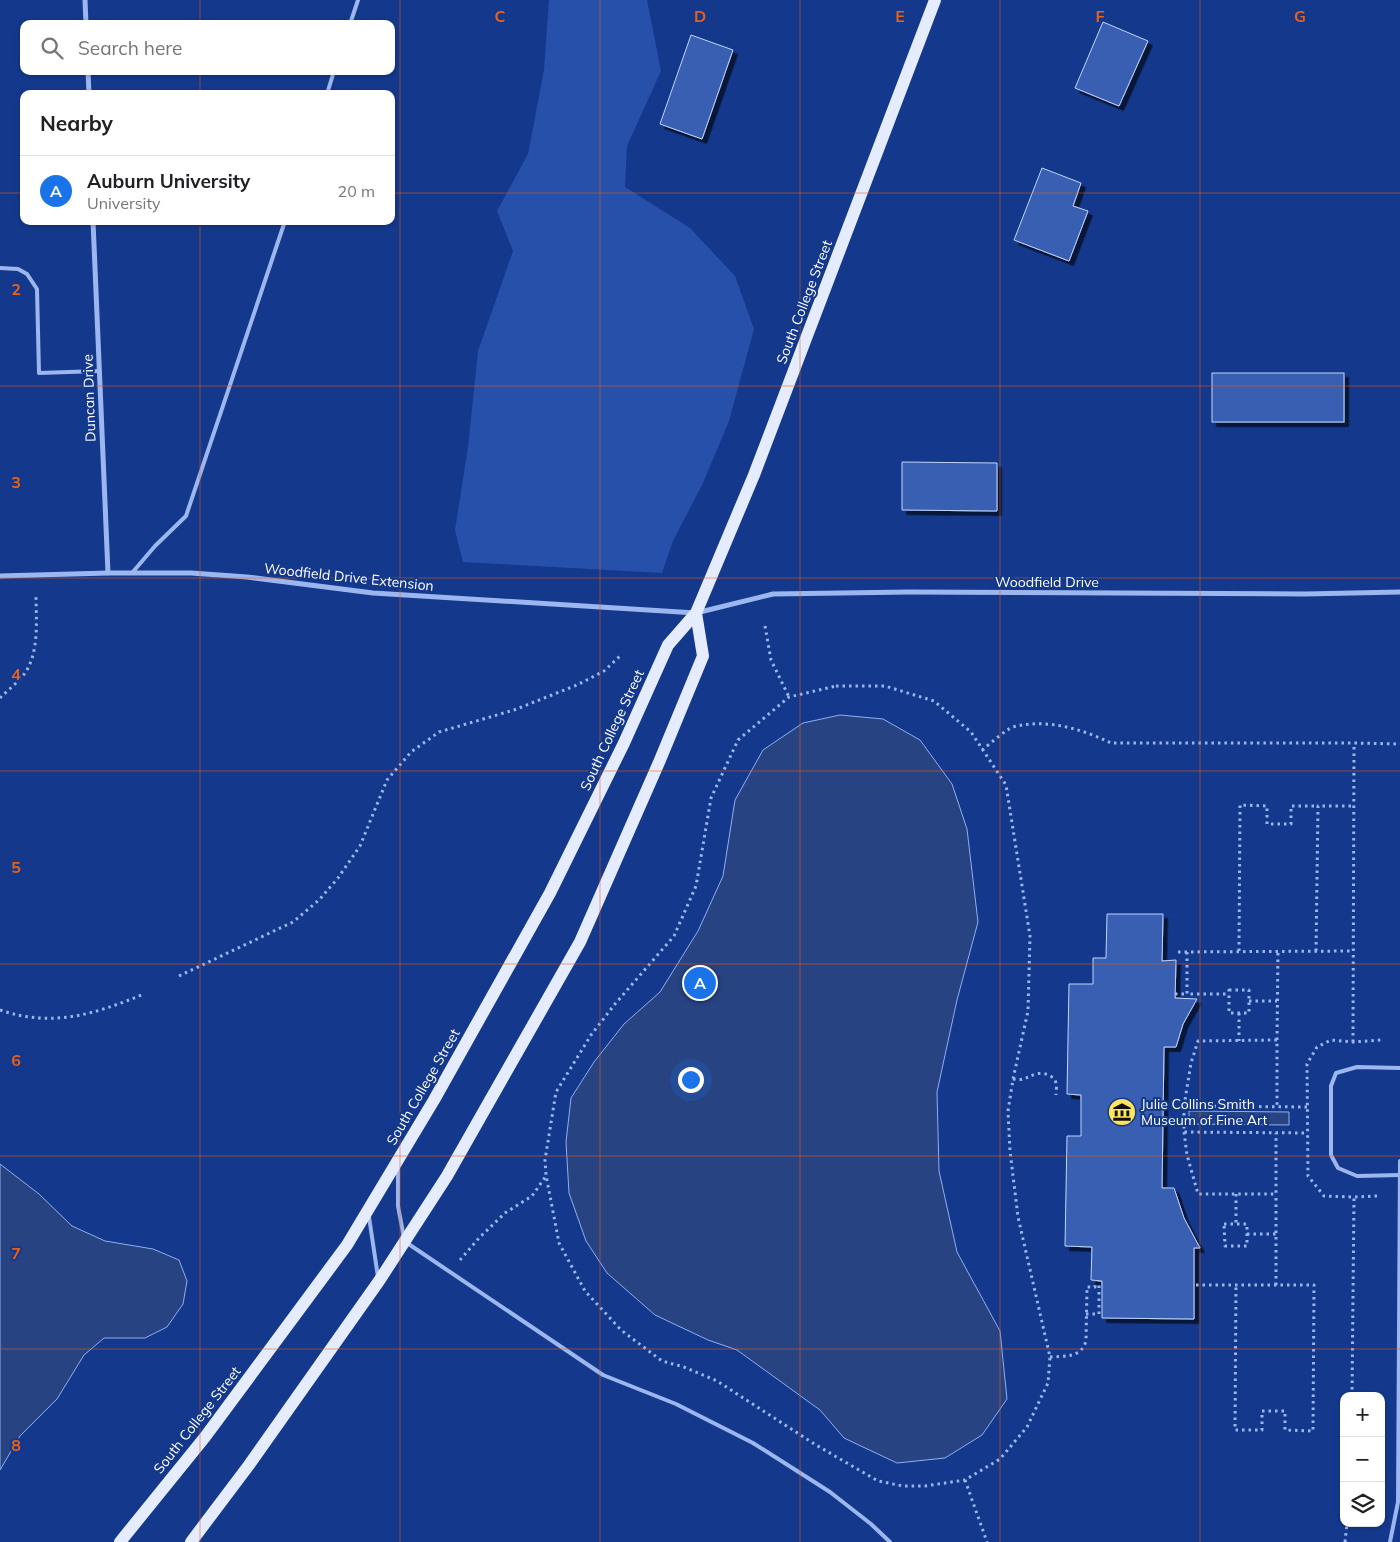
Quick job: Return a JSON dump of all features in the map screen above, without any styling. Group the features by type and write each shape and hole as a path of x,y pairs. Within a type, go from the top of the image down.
{"main road":[{"name":"South College Street","path":"120,1542 205,1437 347,1246 434,1100 550,893 624,743 668,646 696,613 754,475 935,0"},
{"path":"191,1542 249,1465 379,1281 447,1176 580,942 660,760 703,656 696,613"}],"street":[{"path":"85,0 86,20"},
{"path":"88,75 89,90"},
{"name":"Duncan Drive","path":"93,225 108,573"},
{"name":"Woodfield Drive Extension","path":"0,576 191,573 247,577 373,593 696,613"},
{"name":"Woodfield Drive","path":"696,613 773,594 919,592 1305,594 1400,592"}],"lane":[{"path":"351,20 358,0"},
{"path":"328,90 333,75"},
{"path":"132,573 155,546 186,516 284,225"},
{"path":"0,268 18,269 27,274 37,289 39,372 99,371"},
{"path":"1400,1068 1357,1067 1336,1073 1331,1086 1331,1155 1338,1168 1357,1176 1400,1175"},
{"path":"398,1160 398,1206 404,1241 603,1375 676,1404 753,1443 830,1492 871,1524 890,1542"},
{"path":"1390,1542 1398,1502 1400,1161"},
{"path":"368,1210 379,1281"}],"path":[{"path":"0,698 19,680 29,665 36,638 36,595"},
{"path":"765,626 771,660 788,697"},
{"path":"179,976 292,922 319,900 338,878 360,846 387,780 412,752 439,732 514,710 577,685 604,671 620,656"},
{"path":"836,686 885,686 934,701 970,732 1006,786 1030,936 1028,1011 1008,1111 1010,1151 1018,1217 1050,1357 1048,1383 1027,1428 1000,1458 964,1480 925,1486 903,1486 878,1481 816,1445 717,1381 684,1367 662,1362 620,1330 585,1291 560,1243 546,1175 545,1160 556,1092 591,1035 615,1004 674,936 696,886 711,798 738,740 788,697 836,686"},
{"path":"982,750 1012,728 1036,725 1059,725 1097,736 1111,743 1354,742 1400,744"},
{"path":"1353,1042 1354,742"},
{"path":"1239,951 1240,805 1267,806 1267,824 1291,824 1291,806 1353,806"},
{"path":"1316,951 1318,806"},
{"path":"1277,1107 1278,951"},
{"path":"1178,952 1353,951"},
{"path":"1187,952 1187,994"},
{"path":"1229,990 1249,990 1249,1001 1249,1013 1229,1013 1229,990"},
{"path":"0,1010 14,1015 45,1019 75,1017 109,1008 144,994"},
{"path":"1175,994 1229,994"},
{"path":"1249,1001 1277,1001"},
{"path":"1239,1013 1239,1041"},
{"path":"1276,1194 1198,1194 1187,1154 1184,1132 1184,1106 1191,1063 1198,1041 1277,1040"},
{"path":"1013,1079 1021,1080 1036,1074 1046,1074 1056,1082 1056,1095"},
{"path":"1184,1106 1306,1107"},
{"path":"1163,1118 1184,1118"},
{"path":"1184,1132 1307,1133"},
{"path":"1276,1133 1276,1285"},
{"path":"459,1260 505,1214 532,1196 546,1175"},
{"path":"1236,1194 1236,1224"},
{"path":"1352,1392 1354,1197"},
{"path":"1224,1224 1248,1224 1248,1234 1248,1246 1225,1246 1224,1224"},
{"path":"1248,1234 1276,1234"},
{"path":"1050,1357 1077,1354 1084,1348 1086,1341 1087,1288 1095,1288 1095,1280"},
{"path":"1086,1314 1099,1314 1099,1281"},
{"path":"1196,1285 1236,1285 1276,1285 1314,1285 1313,1431 1285,1430 1285,1411 1262,1411 1262,1430 1235,1430 1236,1285"},
{"path":"964,1480 988,1542"},
{"path":"1345,1542 1347,1527"}],"shaded area":[{"path":"549,0 647,0 661,71 627,146 625,187 690,228 735,276 754,329 729,421 703,483 673,541 662,573 463,562 455,530 468,447 478,351 513,251 497,211 528,154 544,70"},
{"path":"840,715 883,719 920,740 952,784 967,829 978,922 957,1000 937,1092 939,1171 957,1252 1000,1331 1007,1399 982,1435 945,1458 897,1463 844,1438 820,1410 737,1350 708,1340 655,1315 607,1273 586,1241 569,1193 566,1142 571,1098 594,1062 624,1024 660,992 698,931 723,876 735,800 763,750 803,723"},
{"path":"1189,1111 1289,1112 1289,1125 1189,1124"},
{"path":"0,1164 39,1194 72,1226 105,1241 153,1249 179,1260 187,1281 183,1304 167,1327 145,1338 104,1338 84,1355 57,1399 20,1436 0,1470"}],"building":[{"path":"1103,22 1148,41 1119,106 1075,88"},
{"path":"691,35 733,50 702,139 660,124"},
{"path":"1042,168 1081,183 1073,206 1088,211 1069,261 1014,240"},
{"path":"1212,373 1344,373 1344,422 1212,422"},
{"path":"902,462 997,463 997,511 902,510"},
{"name":"Julie Collins Smith Museum of Fine Art","path":"1107,914 1163,914 1162,961 1176,960 1175,998 1197,999 1183,1024 1176,1047 1164,1047 1162,1188 1174,1188 1184,1218 1200,1248 1194,1248 1194,1319 1102,1318 1102,1281 1091,1280 1092,1247 1065,1246 1067,1136 1081,1136 1081,1095 1067,1094 1069,984 1093,984 1093,958 1106,958"}],"place":[{"name":"Auburn University","path":"700,983"},
{"name":"Julie Collins Smith Museum of Fine Art","path":"1122,1112"}]}
